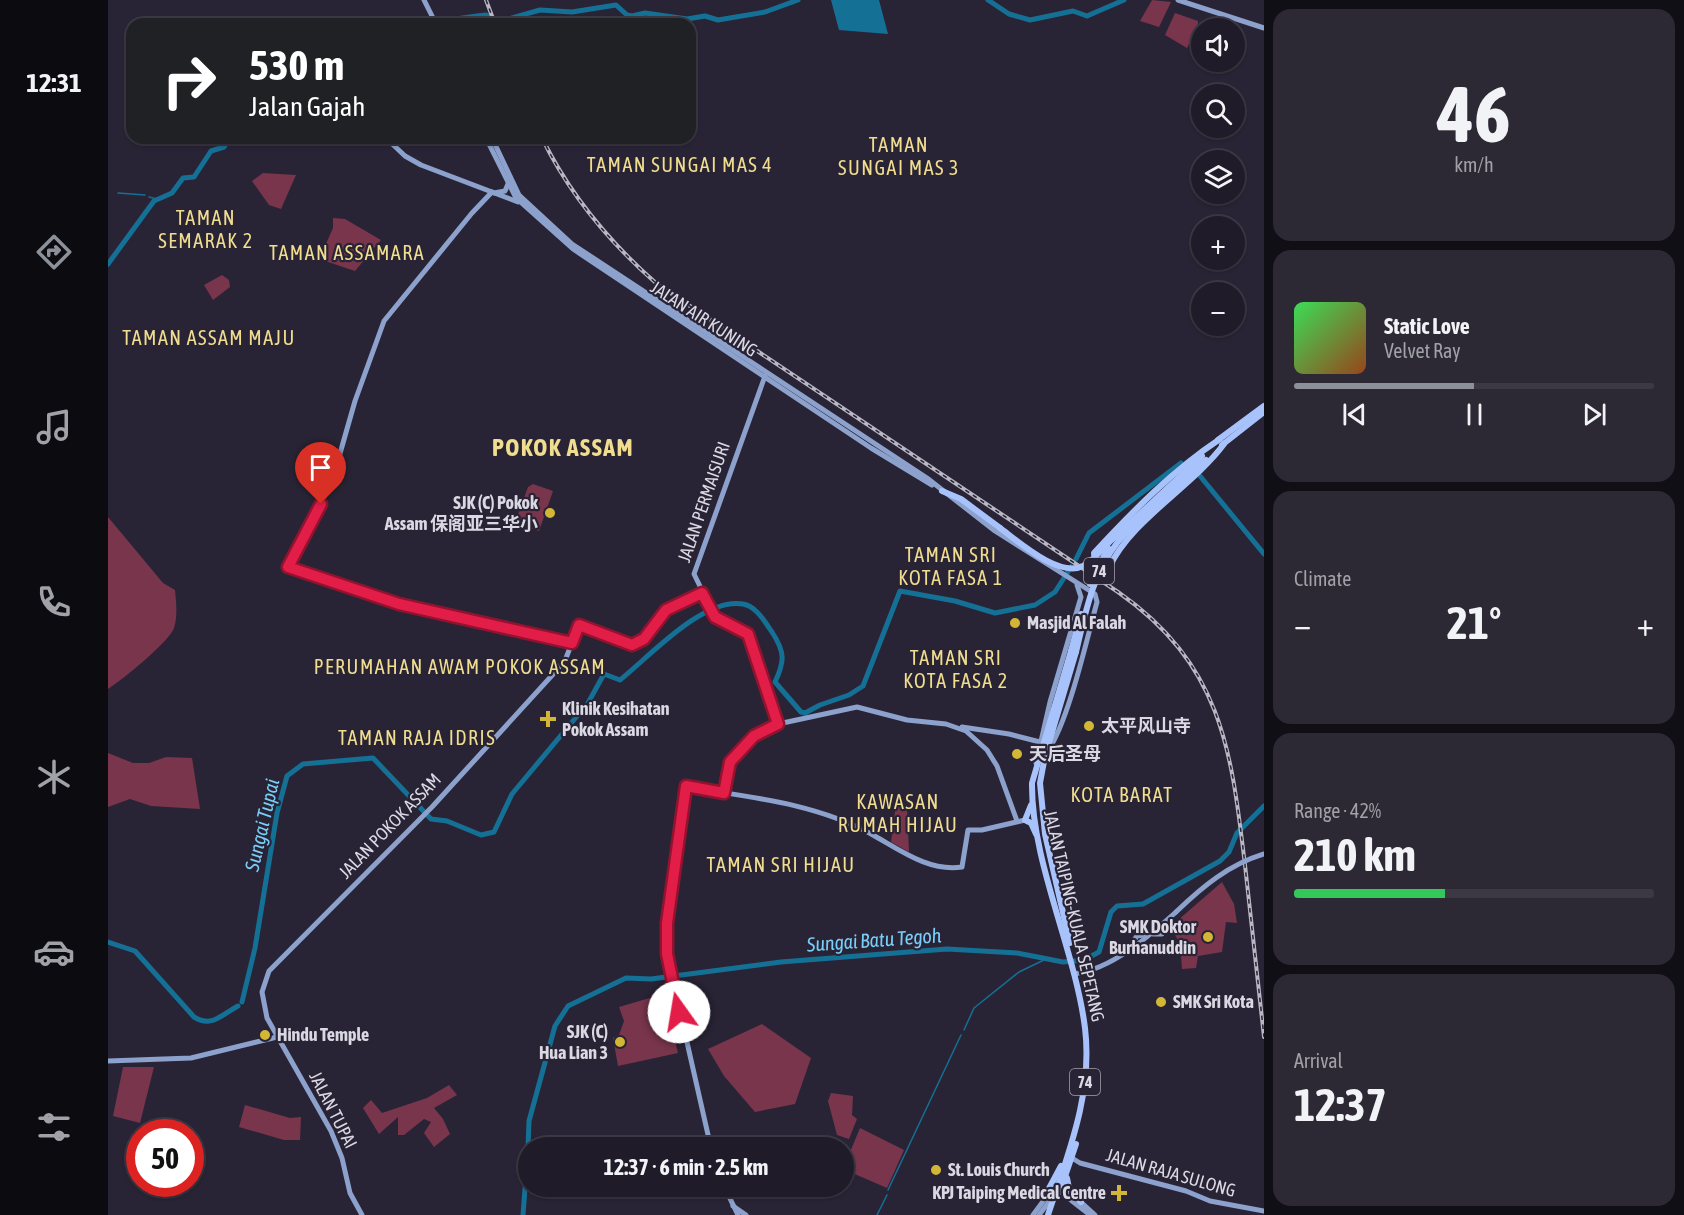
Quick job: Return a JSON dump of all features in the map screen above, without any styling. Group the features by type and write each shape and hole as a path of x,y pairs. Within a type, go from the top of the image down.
{"main road":[{"name":"JALAN TAIPING-KUALA SEPETANG","path":"1058,1192 1067,1174 1082,1106 1086,1062 1085,1028 1075,971 1035,802 1045,756 1094,574 1115,537 1264,406"},
{"name":"JALAN TAIPING-KUALA SEPETANG","path":"1222,441 1264,412"},
{"path":"1222,441 1190,482 1124,542 1109,568 1099,567 1093,562 1094,553 1119,526 1190,460 1222,441"},
{"path":"942,491 961,499 1053,564 1067,569 1086,565 1115,537"},
{"name":"JALAN TAIPING-KUALA SEPETANG","path":"1072,958 1040,841 1035,802 1035,770 1090,598 1103,565 1117,543 1154,504"},
{"path":"1035,802 1025,820 1031,823 1040,841"},
{"path":"1046,1194 1071,1154"},
{"name":"JALAN TAIPING-KUALA SEPETANG","path":"1058,1192 1071,1154"},
{"path":"1067,1174 1069,1188 1082,1202"},
{"name":"74","path":"1049,1215 1058,1192"},
{"path":"1039,1215 1049,1215"}],"street":[{"path":"424,0 433,17"},
{"path":"1178,0 1264,28"},
{"path":"393,144 412,161 519,202"},
{"name":"JALAN AIR KUNING","path":"489,144 508,184 516,194 572,244 766,374 871,448 942,491 995,531 1074,582"},
{"name":"JALAN AIR KUNING","path":"495,144 519,202 573,249 766,374"},
{"path":"508,184 506,191 495,193 472,213 384,321 355,401 335,471 315,518 288,567 399,604 572,643"},
{"path":"495,193 516,194"},
{"name":"JALAN PERMAISURI","path":"766,374 694,574 717,619 748,634 778,724"},
{"path":"1045,756 1054,742 1062,719 1097,597 1074,582"},
{"path":"1074,582 1081,597"},
{"path":"1035,770 1076,612 1081,597 1090,592"},
{"name":"JALAN POKOK ASSAM","path":"270,1025 262,992 269,971 425,813 556,671 569,651 579,625 637,645 666,610 702,593"},
{"path":"1076,612 1083,617 1092,617"},
{"path":"565,642 569,651"},
{"path":"724,793 730,762 754,736 778,724 857,707 907,720 936,722 966,731 987,750 997,766 1017,821"},
{"path":"957,728 1041,740"},
{"path":"966,731 976,729"},
{"path":"708,1137 668,963 668,902 686,786 780,802 849,822 918,860 955,868 962,867 968,830 982,830 1025,820"},
{"path":"1075,971 1102,966 1127,949 1137,936 1148,935 1222,873 1239,863 1264,854"},
{"path":"261,1041 270,1025 288,1048 295,1068"},
{"name":"JALAN TUPAI","path":"270,1025 335,1139 350,1193 362,1215"},
{"path":"108,1061 192,1058 278,1037"},
{"name":"JALAN RAJA SULONG","path":"1071,1154 1080,1163 1232,1206 1264,1211"},
{"path":"1039,1215 1058,1192"},
{"path":"1058,1192 1090,1215"},
{"path":"1033,1215 1046,1194 1058,1192 1082,1202 1095,1215"},
{"path":"729,1197 738,1215"},
{"path":"733,1206 746,1215"}],"shaded area":[{"path":"1152,0 1171,2 1159,27 1140,21"},
{"path":"1175,13 1191,19 1191,45 1189,44 1187,48 1165,35"},
{"path":"263,173 296,175 281,209 269,205 252,181"},
{"path":"333,218 345,219 381,240 355,271 322,260 321,255 333,228"},
{"path":"222,275 229,280 230,287 213,300 204,285"},
{"path":"533,484 553,491 539,531 515,523 528,487"},
{"path":"108,517 163,583 175,590 176,609 174,628 164,642 124,678 108,689"},
{"path":"108,753 133,763 149,763 166,757 192,758 200,809 151,806 130,799 108,807"},
{"path":"896,804 907,808 909,852 891,842"},
{"path":"1222,882 1234,904 1237,923 1226,922 1222,952 1198,956 1196,968 1182,969 1180,943 1170,927"},
{"path":"653,997 665,1001 678,1053 618,1066 613,1038 619,1035 624,1021 619,1007"},
{"path":"762,1024 811,1058 795,1104 755,1112 724,1076 708,1049"},
{"path":"123,1067 154,1067 141,1119 126,1119 113,1116"},
{"path":"449,1085 457,1095 434,1108 443,1119 450,1134 434,1147 424,1133 431,1122 424,1119 404,1135 398,1135 398,1117 379,1134 363,1108 371,1100 382,1113 427,1098"},
{"path":"831,1093 853,1096 852,1115 857,1119 850,1137 837,1135 828,1101"},
{"path":"245,1105 290,1118 301,1117 300,1140 284,1140 239,1127"},
{"path":"860,1128 904,1150 887,1188 854,1174 854,1142"}],"water":[{"path":"831,0 879,0 888,34 839,30"}],"waterway":[{"path":"693,18 705,16 718,20 765,12 798,0"},
{"path":"988,0 1009,14 1030,20 1073,11 1087,16 1124,0"},
{"path":"512,18 540,10 572,12 616,5 627,15 645,13 680,18"},
{"path":"463,18 486,15 494,18"},
{"path":"108,264 154,201 172,193 183,178 194,177 211,151 224,147 226,144"},
{"path":"118,193 145,195"},
{"path":"149,197 157,199"},
{"name":"Sungai Tupai","path":"1076,559 1089,533 1181,463"},
{"name":"Sungai Tupai","path":"1200,476 1264,554"},
{"name":"Sungai Tupai","path":"242,1002 255,948 277,813 287,776 303,764 373,758 431,819 447,821 481,835 494,832 512,794 588,703 604,674 620,680 677,631 711,610 727,604 743,604 748,605 760,615 781,651 781,668 775,682 801,712 805,713 849,695 863,686 900,591 955,601 995,613 1035,605 1055,592 1071,567"},
{"name":"Sungai Batu Tegoh","path":"528,1137 529,1121 555,1026 568,1006 626,978 651,979 781,962 947,949 1017,953 1063,962 1084,960 1099,952 1111,912 1117,906 1143,904 1220,861 1229,852 1237,833 1264,806"},
{"name":"Sungai Tupai","path":"108,942 135,951 194,1017 200,1020 211,1021 238,1006"},
{"path":"964,1030 974,1008 1019,972 1046,959"},
{"path":"888,1190 961,1035"},
{"path":"877,1215 887,1195"},
{"name":"Sungai Batu Tegoh","path":"523,1215 524,1197"}],"railway":[{"path":"486,0 493,18"},
{"path":"545,144 565,179 592,217 657,284 1118,592 1153,620 1180,649 1200,680 1215,712 1226,747 1240,823 1264,1037"}],"place":[{"name":"SJK (C) Pokok Assam 保阁亚三华小","path":"550,513"},
{"name":"Masjid Al Falah","path":"1015,623"},
{"name":"Klinik Kesihatan Pokok Assam","path":"548,719"},
{"name":"太平风山寺","path":"1089,726"},
{"name":"天后圣母","path":"1017,754"},
{"name":"SMK Doktor Burhanuddin","path":"1208,937"},
{"name":"SMK Sri Kota","path":"1161,1002"},
{"name":"Hindu Temple","path":"265,1035"},
{"name":"SJK (C) Hua Lian 3","path":"620,1042"},
{"name":"St. Louis Church","path":"936,1170"},
{"name":"KPJ Taiping Medical Centre","path":"1119,1193"}],"district":[{"name":"TAMAN SUNGAI MAS 3","path":"899,156"},
{"name":"TAMAN SUNGAI MAS 4","path":"680,165"},
{"name":"TAMAN SEMARAK 2","path":"206,230"},
{"name":"TAMAN ASSAMARA","path":"347,253"},
{"name":"TAMAN ASSAM MAJU","path":"209,338"},
{"name":"POKOK ASSAM","path":"563,448"},
{"name":"TAMAN SRI KOTA FASA 1","path":"951,566"},
{"name":"PERUMAHAN AWAM POKOK ASSAM","path":"460,667"},
{"name":"TAMAN SRI KOTA FASA 2","path":"956,670"},
{"name":"TAMAN RAJA IDRIS","path":"417,738"},
{"name":"KOTA BARAT","path":"1122,795"},
{"name":"KAWASAN RUMAH HIJAU","path":"898,814"},
{"name":"TAMAN SRI HIJAU","path":"781,865"}],"route":[{"path":"321,504 288,567 378,598 572,643 579,625 637,645 666,610 702,593 717,619 748,634 769,691 778,724 760,731 737,753 730,762 724,793 686,786 668,902 667,923 667,954 679,1012"}]}
